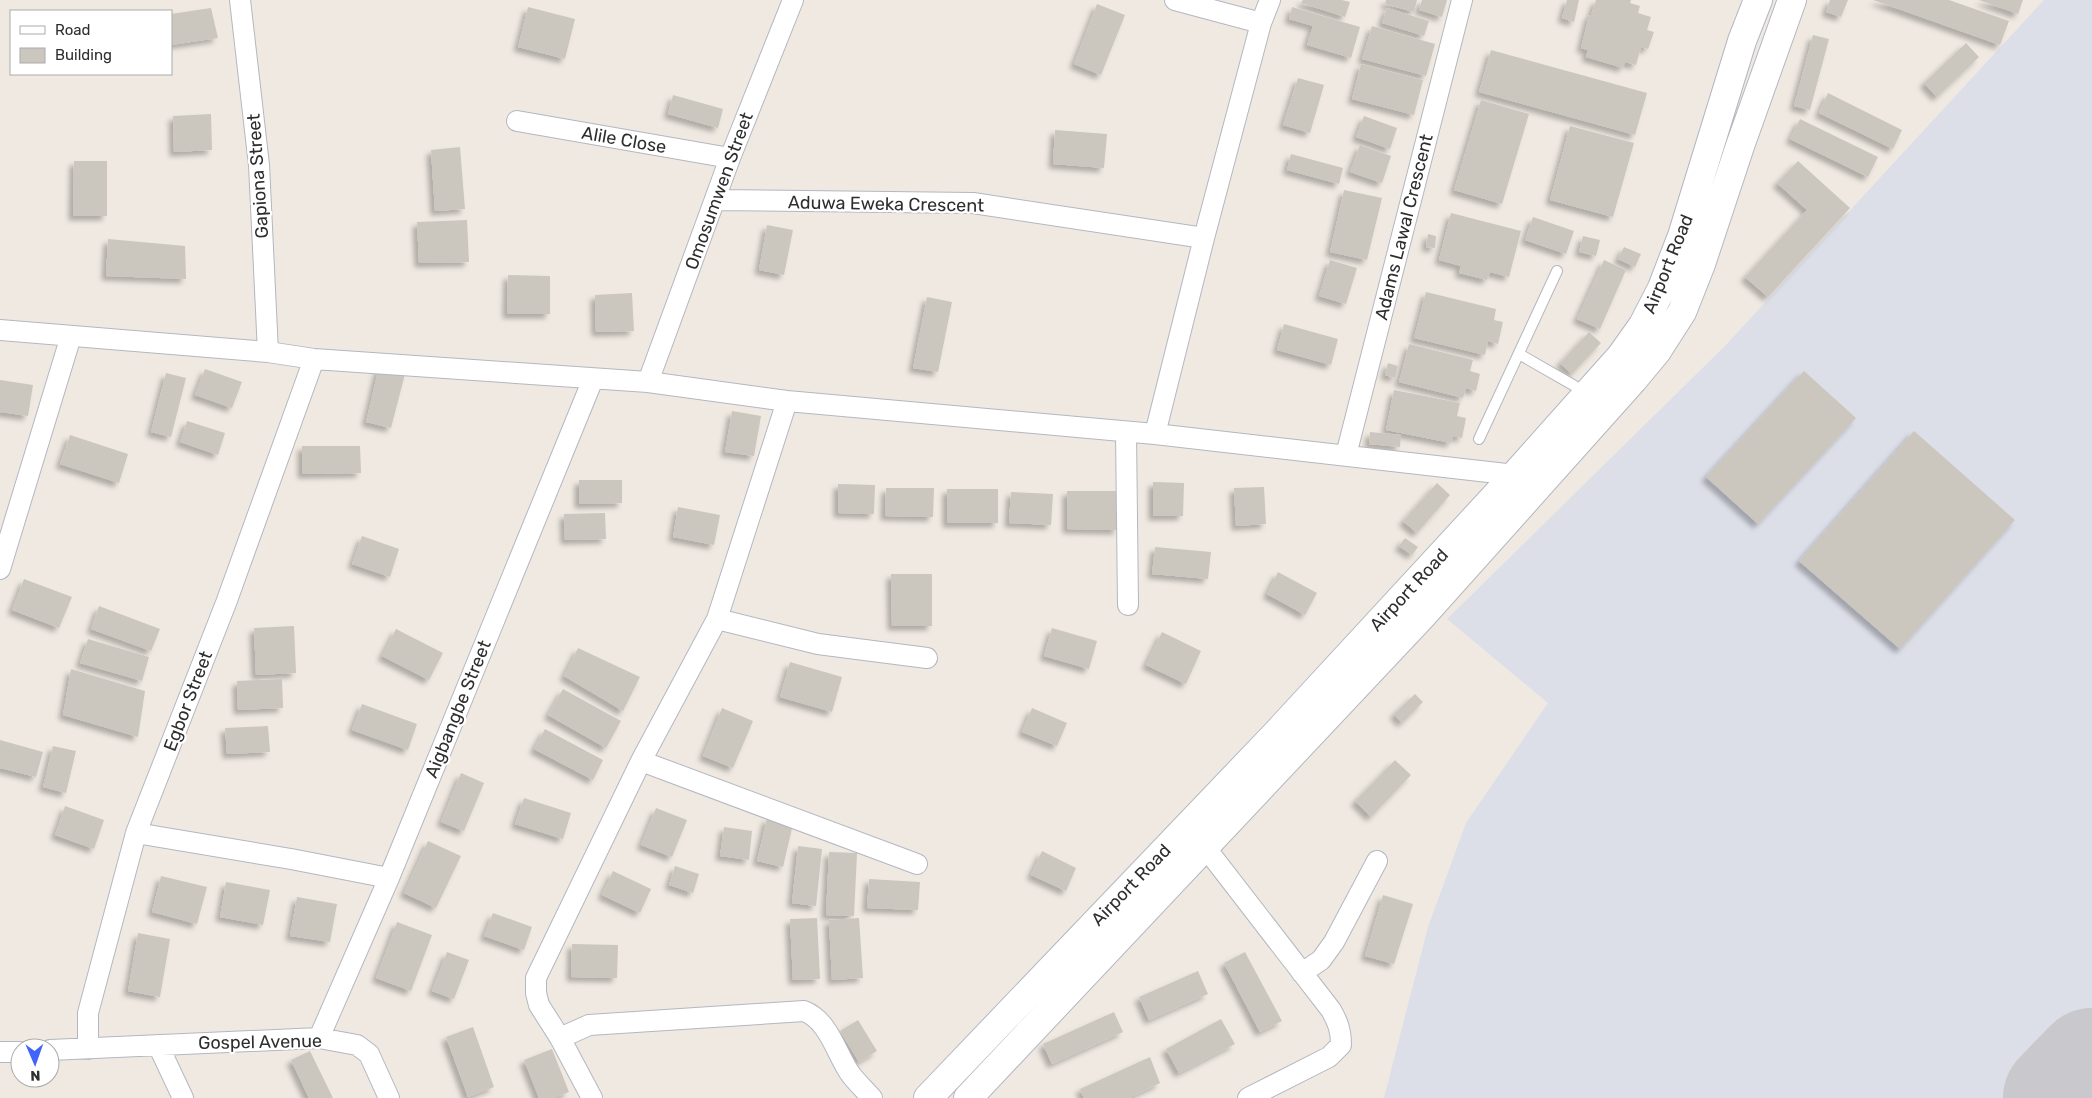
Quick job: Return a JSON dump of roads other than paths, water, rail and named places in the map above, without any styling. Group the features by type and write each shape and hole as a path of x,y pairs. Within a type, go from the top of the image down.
{"main road":[{"name":"Airport Road","path":"968,1098 1205,847 1285,743 1515,475 1621,356 1643,325 1662,288 1682,236 1742,41 1758,0"},
{"name":"Airport Road","path":"928,1098 1285,743 1422,616 1657,351 1682,312 1702,264 1740,146 1792,0"}],"street":[{"name":"Gapiona Street","path":"240,0 259,165 268,352"},
{"name":"Omosumwen Street","path":"648,382 730,158 793,0"},
{"path":"1175,0 1261,23"},
{"path":"1155,434 1204,238 1261,23 1270,0"},
{"name":"Adams Lawal Crescent","path":"1346,455 1462,0"},
{"name":"Alile Close","path":"517,121 730,158"},
{"name":"Aduwa Eweka Crescent","path":"716,200 973,203 1204,238"},
{"path":"0,330 268,352 314,359 648,382 787,401 1155,434 1515,475"},
{"path":"0,569 71,336"},
{"name":"Egbor Street","path":"88,1049 88,1014 136,833 226,603 314,359"},
{"name":"Aigbangbe Street","path":"319,1038 390,878 593,379"},
{"path":"592,1098 560,1038 539,1005 536,993 536,978 641,761 717,619 787,401"},
{"path":"1126,432 1128,605"},
{"path":"717,619 818,644 927,658"},
{"path":"641,761 917,864"},
{"path":"136,833 390,878"},
{"path":"1205,847 1338,1022 1341,1045 1329,1057 1248,1098"},
{"path":"1302,973 1321,960 1334,942 1377,861"},
{"path":"560,1038 589,1025 804,1011 814,1015 822,1023 850,1074 872,1098"},
{"name":"Gospel Avenue","path":"60,1050 319,1038 357,1045 368,1054 389,1098"},
{"path":"158,1045 183,1098"}],"lane":[{"path":"1479,439 1557,271"},
{"path":"1519,354 1588,394"}]}
